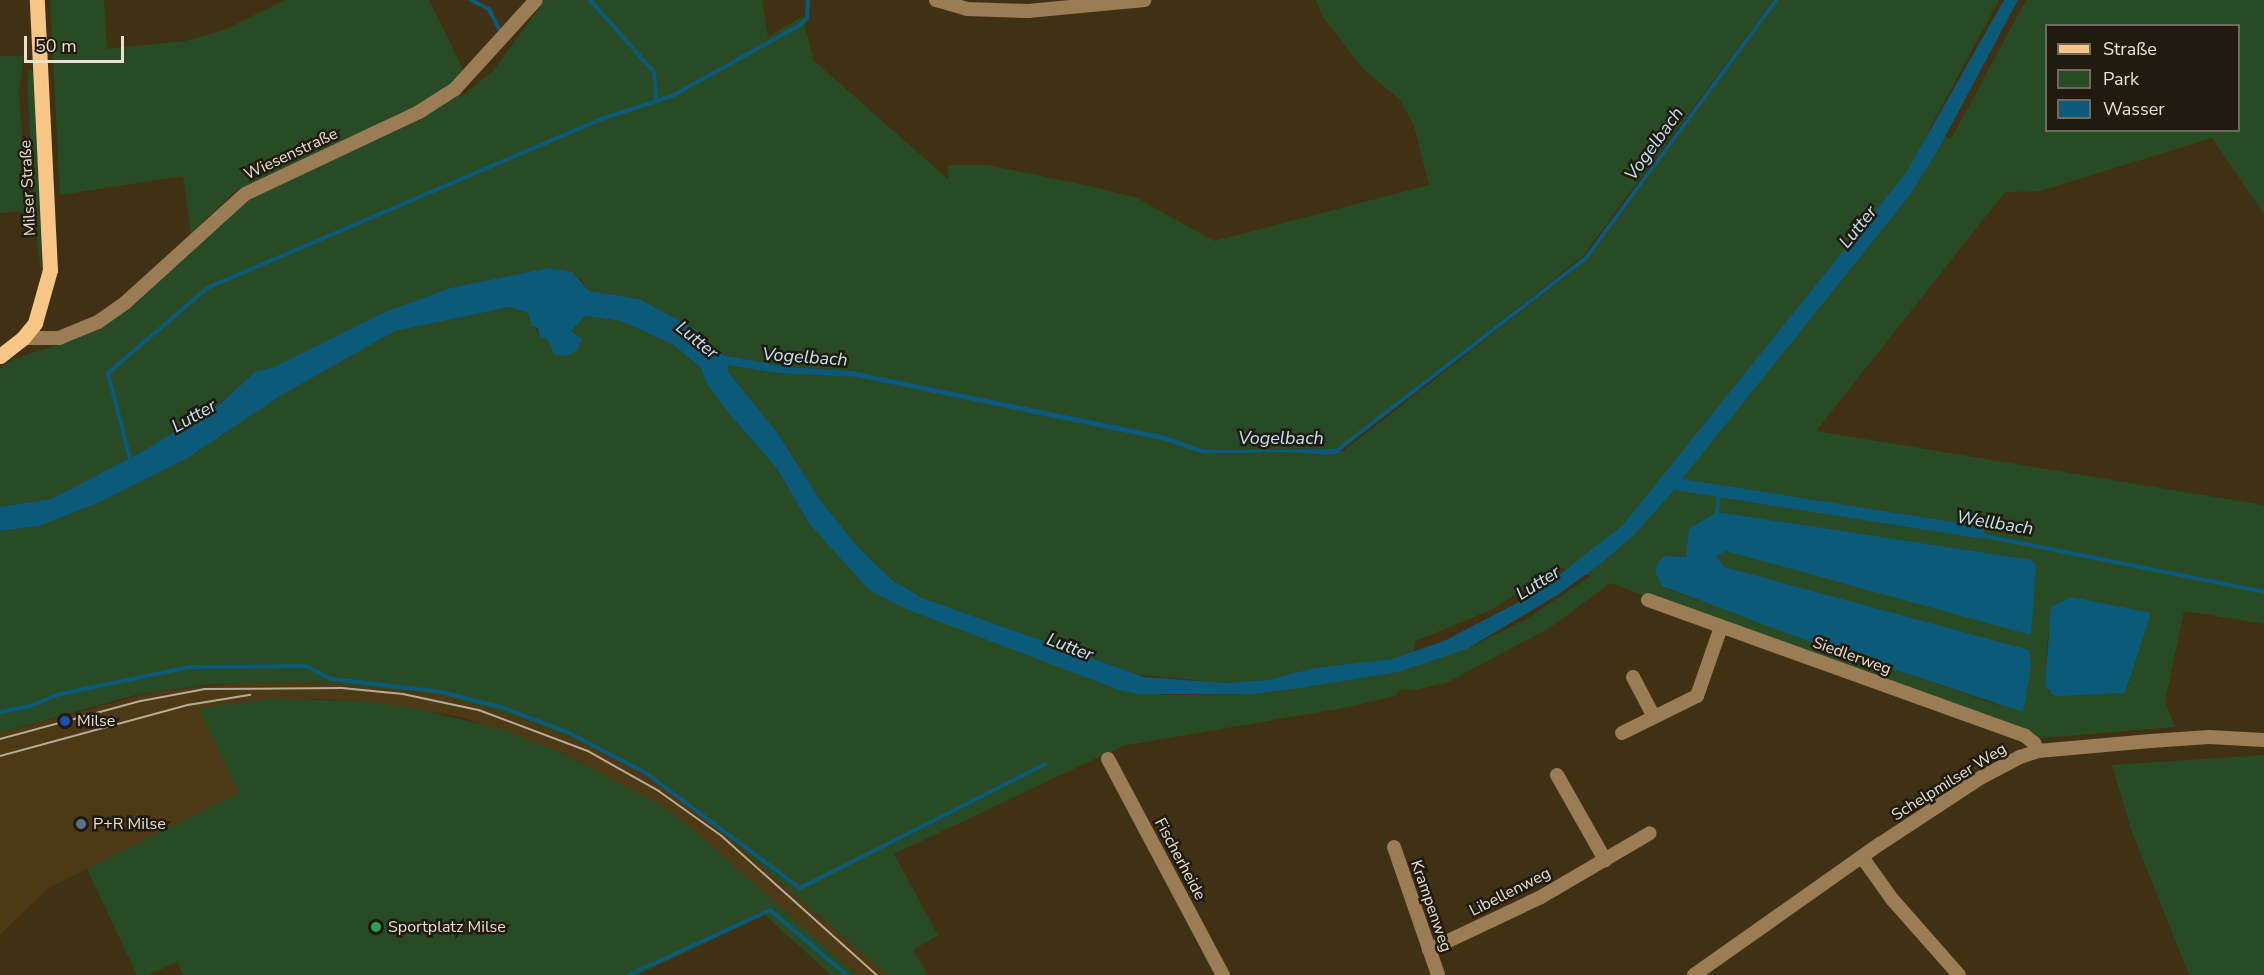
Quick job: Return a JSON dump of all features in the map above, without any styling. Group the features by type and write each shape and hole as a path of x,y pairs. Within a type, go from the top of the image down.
{"main road":[{"name":"Milser Straße","path":"0,356 23,338 42,307 50,270 37,0"}],"street":[{"name":"Wiesenstraße","path":"23,338 59,338 98,322 125,303 245,194 419,112 455,89 536,0"},
{"path":"936,0 967,9 1028,12 1144,0"},
{"name":"Siedlerweg","path":"1648,600 2024,735 2038,752"},
{"path":"1622,733 1697,696 1721,627"},
{"path":"1633,677 1654,717"},
{"name":"Schelpmilser Weg","path":"1694,975 1862,857 1982,777 2038,752 2209,737 2264,740"},
{"name":"Fischerheide","path":"1108,759 1223,975"},
{"path":"1557,775 1605,860"},
{"name":"Libellenweg","path":"1429,950 1541,897 1650,833"},
{"name":"Krampenweg","path":"1394,847 1438,975"},
{"path":"1862,857 1892,899 1959,975"}],"shaded area":[{"path":"252,682 313,682 438,694 515,716 575,739 653,779 709,820 888,975 857,975 694,830 659,804 560,752 461,717 367,701 316,699 200,708 239,793 47,889 0,935 0,733 157,691"}],"green space":[{"path":"50,0 104,0 107,49 185,41 224,30 285,0 429,0 463,69 450,85 418,107 236,190 191,234 183,176 60,195"},
{"path":"545,0 762,0 768,37 803,16 813,60 948,179 948,165 988,165 1089,186 1137,198 1214,241 1429,185 1414,126 1400,100 1363,69 1322,16 1316,0 1773,0 1582,257 1337,449 1204,450 1167,436 852,371 787,367 723,355 697,330 639,299 589,291 580,278 548,268 450,288 274,367 256,371 219,405 140,453 51,499 0,507 0,369 13,359 67,342 116,317 244,201 420,120 458,94 462,96 493,71"},
{"path":"1778,0 1999,0 1929,130 1951,139 2026,0 2264,0 2264,214 2212,138 2040,191 2005,192 1816,431 2264,505 2264,624 2184,611 2165,702 2175,727 2041,738 1610,583 1551,627 1448,682 1416,690 1402,689 1395,696 1349,707 1122,746 894,854 938,935 913,950 928,975 888,975 709,820 653,779 575,739 515,716 438,694 313,682 211,684 135,695 0,733 0,531 39,526 98,503 186,459 280,396 395,331 510,307 528,313 539,336 548,340 571,331 585,316 621,321 674,345 702,369 705,381 726,410 778,470 808,522 890,600 1119,690 1165,695 1254,694 1398,672 1467,649 1525,620 1591,576 1560,567 1491,610 1415,641 1414,651 1392,659 1314,668 1268,680 1225,683 1132,674 922,598 891,579 856,545 818,497 777,432 728,372 728,365 776,373 856,377 1165,441 1203,454 1286,452 1328,455 1342,452 1588,259","holes":["1689,542 2035,603 1726,551 1716,556 1724,567 2003,707 1667,589 1666,556 1686,557","2151,613 2135,655 2128,687 2049,692 2045,685 2048,633"]},
{"path":"0,56 24,56 19,91 27,211 0,213"},
{"path":"29,70 35,71 42,277 36,235 27,85"},
{"path":"269,699 367,701 412,708 502,729 560,752 659,804 694,830 857,975 831,975 765,915 637,975 183,975 177,962 148,975 137,975 87,869 239,793 199,708"},
{"path":"2264,755 2264,975 2189,975 2131,829 2112,765"}],"water":[{"name":"Lutter","path":"2004,0 2018,0 1938,150 1909,196 1682,479 1984,527 1984,539 1674,490 1635,534 1600,564 1559,594 1467,649 1398,672 1299,688 1254,694 1137,694 1119,690 906,609 869,590 808,522 778,470 726,410 705,381 702,369 674,345 621,321 585,316 571,331 582,339 577,350 567,356 554,354 548,340 539,336 538,328 532,326 528,313 510,307 395,331 280,396 186,459 98,503 39,526 0,531 0,507 51,499 140,453 219,405 256,371 274,367 383,313 450,288 548,268 572,272 589,291 639,299 697,330 723,355 787,367 852,371 1167,436 1204,450 1337,449 1342,452 1328,455 1286,452 1203,454 1165,441 856,377 776,373 728,365 728,372 777,432 818,497 856,545 891,579 922,598 1144,677 1225,683 1268,680 1314,668 1392,659 1444,641 1536,593 1623,525 1906,173"},
{"path":"1717,512 2031,560 2036,565 2031,635 1726,551 1716,556 1724,567 2029,650 2031,666 2023,712 1800,638 1662,586 1655,571 1659,561 1665,556 1686,557 1689,529"},
{"path":"2071,597 2151,613 2125,693 2055,696 2045,686 2051,607"}],"waterway":[{"path":"471,0 489,9 499,29"},
{"path":"590,0 654,72 656,102"},
{"path":"131,463 108,373 207,288 601,119 672,96 800,25 807,18 808,0"},
{"name":"Vogelbach","path":"1335,452 1586,258 1776,0"},
{"name":"Wellbach","path":"1717,512 1719,492"},
{"name":"Wellbach","path":"1980,535 2264,592"},
{"path":"0,712 30,706 60,694 189,667 306,666 332,679 441,692 504,708 567,732 646,773 800,888 1045,764"},
{"path":"629,975 770,910 847,975"}],"tram line":[{"path":"0,739 141,701 205,689 342,688 403,694 479,710 588,751 659,791 722,836 877,975"},
{"path":"0,756 188,705 250,695"}],"place":[{"name":"Milse","path":"65,721"},
{"name":"P+R Milse","path":"81,824"},
{"name":"Sportplatz Milse","path":"376,927"}]}
